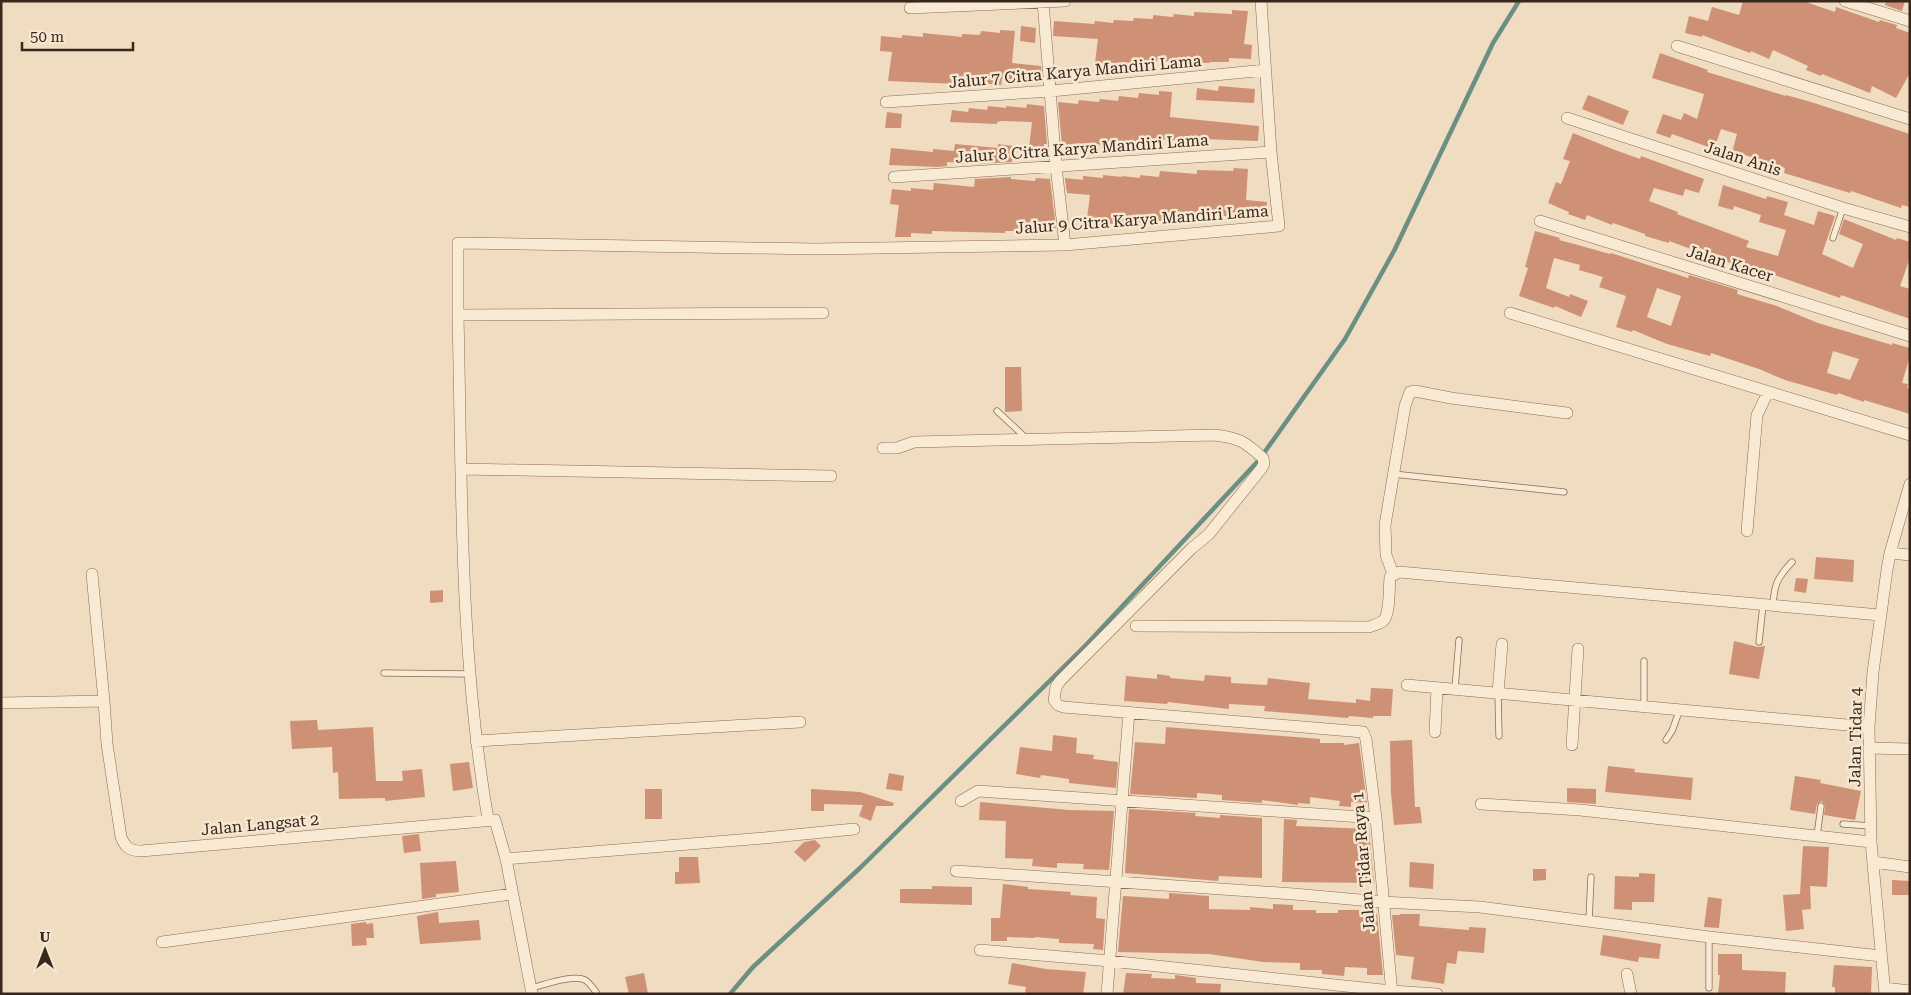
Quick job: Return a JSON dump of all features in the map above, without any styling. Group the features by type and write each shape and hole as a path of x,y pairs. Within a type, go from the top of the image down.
{"street":[{"path":"910,8 1065,1"},
{"path":"1261,1 1271,152"},
{"path":"1846,1 1910,21"},
{"path":"1043,2 1064,245"},
{"path":"1677,46 1910,118"},
{"name":"Jalur 7 Citra Karya Mandiri Lama","path":"886,102 1051,91 1266,70"},
{"name":"Jalan Anis","path":"1567,118 1843,208 1910,227"},
{"name":"Jalur 8 Citra Karya Mandiri Lama","path":"894,177 1271,152"},
{"name":"Jalur 9 Citra Karya Mandiri Lama","path":"458,315 458,243 814,249 1064,245 1279,226 1271,152"},
{"name":"Jalan Kacer","path":"1540,221 1910,336"},
{"path":"531,991 506,859 497,824 495,820 488,819 476,741 466,610 458,315 824,313"},
{"path":"1510,313 1910,435"},
{"path":"1393,574 1388,560 1385,539 1386,512 1405,406 1410,392 1415,391 1451,398 1567,414"},
{"path":"1747,532 1757,416 1768,392"},
{"path":"883,448 897,448 914,442 1215,435 1234,438 1251,447 1263,458 1264,464 1262,469 1209,534 1184,556 1056,687 1054,700 1058,705 1129,712 1107,994"},
{"path":"462,469 831,476"},
{"name":"Jalan Tidar 4","path":"1884,991 1871,826 1870,727 1873,672 1890,553 1910,484"},
{"path":"1890,553 1910,554"},
{"path":"1136,626 1377,625 1384,620 1387,613 1390,577 1393,574 1407,572 1880,615"},
{"name":"Jalan Langsat 2","path":"92,574 104,701 106,744 121,837 125,846 134,851 488,819"},
{"path":"1498,693 1502,644"},
{"path":"1572,745 1578,650"},
{"path":"1407,685 1870,727"},
{"path":"1435,732 1437,688"},
{"path":"1,703 104,701"},
{"name":"Jalan Tidar Raya 1","path":"1129,712 1360,730 1365,734 1376,818 1382,902 1392,992"},
{"path":"476,741 800,722"},
{"path":"1870,748 1910,749"},
{"path":"961,801 978,791 1376,818"},
{"path":"1481,804 1580,810 1872,842"},
{"path":"506,859 854,829"},
{"path":"1873,862 1910,867"},
{"path":"956,871 1294,894 1382,902 1480,907 1709,937 1881,956"},
{"path":"162,942 512,894"},
{"path":"980,950 1110,961 1392,992 1437,994"},
{"path":"1627,974 1630,994"},
{"path":"1884,991 1910,991"}],"lane":[{"path":"1833,238 1843,208"},
{"path":"997,411 1028,440"},
{"path":"1393,474 1564,492"},
{"path":"1759,642 1776,583 1780,574 1792,562"},
{"path":"1455,689 1459,640"},
{"path":"1644,661 1644,706"},
{"path":"384,673 470,674"},
{"path":"1498,693 1499,736"},
{"path":"1666,740 1672,732 1680,709"},
{"path":"1817,836 1821,806"},
{"path":"1844,824 1871,826"},
{"path":"1589,920 1591,877"},
{"path":"1709,937 1709,988"},
{"path":"531,991 566,980 580,978 590,984 596,992"}],"building":[{"path":"1743,1 1803,1 1835,12 1836,7 1879,22 1880,20 1897,25 1896,28 1910,33 1910,73 1896,98 1872,86 1870,93 1822,74 1821,76 1806,70 1808,66 1773,50 1769,59 1702,35 1702,37 1685,33 1689,16 1708,21 1712,7 1739,15"},
{"path":"1886,1 1905,1 1902,11 1885,5"},
{"path":"1232,10 1248,11 1244,44 1252,45 1251,59 1229,58 1229,62 1209,63 1139,60 1139,63 1095,63 1098,39 1053,36 1054,21 1094,24 1095,21 1113,23 1114,20 1133,21 1134,18 1153,19 1153,15 1173,17 1174,14 1194,16 1194,12 1232,14"},
{"path":"1021,26 1036,28 1035,43 1020,41"},
{"path":"1000,30 1015,31 1012,63 1041,66 1042,81 1002,79 1001,85 981,83 981,85 888,81 892,52 880,51 881,36 923,37 923,33 962,37 962,34 980,35 981,31 1000,33"},
{"path":"1660,53 1708,70 1707,72 1811,102 1910,134 1910,207 1902,205 1901,208 1851,191 1850,193 1784,173 1785,168 1745,155 1743,161 1731,156 1737,134 1721,129 1714,149 1672,134 1670,138 1656,133 1663,114 1681,120 1684,113 1697,119 1704,94 1652,78"},
{"path":"1219,86 1255,89 1254,103 1196,100 1197,88 1218,91"},
{"path":"1159,91 1172,92 1170,117 1259,126 1258,141 1175,138 1175,140 1157,139 1156,142 1119,141 1119,144 1062,145 1058,102 1078,104 1079,100 1099,102 1100,99 1118,101 1119,96 1138,98 1139,93 1159,95"},
{"path":"1588,95 1629,111 1623,125 1582,109"},
{"path":"1027,104 1044,106 1047,144 1044,144 1044,149 1029,148 1032,122 1001,121 997,122 997,124 950,122 952,110 968,112 969,108 987,110 988,106 1026,108"},
{"path":"887,112 902,114 901,128 885,128"},
{"path":"1573,133 1640,159 1641,156 1704,179 1699,193 1685,189 1683,196 1654,188 1649,201 1678,212 1677,214 1749,241 1746,247 1778,256 1786,230 1759,222 1761,215 1734,206 1733,210 1718,206 1723,185 1766,199 1767,196 1788,202 1784,215 1814,225 1818,211 1835,216 1822,254 1853,268 1863,244 1839,234 1844,219 1896,240 1897,238 1910,242 1910,258 1900,286 1910,289 1910,319 1841,295 1840,298 1763,271 1739,266 1719,259 1720,256 1695,246 1694,250 1669,241 1669,243 1587,215 1585,220 1568,214 1569,212 1548,203 1556,182 1561,184 1570,161 1563,159"},
{"path":"955,144 998,148 998,144 1013,146 1012,162 974,164 947,162 947,166 937,167 889,165 891,148 933,152 933,149 954,151"},
{"path":"1234,168 1248,169 1246,200 1267,202 1266,216 1183,216 1183,219 1163,218 1163,221 1144,220 1144,223 1125,222 1124,225 1102,223 1101,227 1086,226 1090,195 1067,193 1065,180 1065,178 1083,180 1083,176 1103,178 1103,175 1140,178 1140,175 1159,177 1160,171 1197,174 1197,170 1233,171"},
{"path":"1011,177 1011,179 1035,181 1036,178 1050,179 1056,228 1042,227 1041,231 1005,231 1005,233 932,231 932,234 911,233 911,237 895,237 899,205 890,204 892,189 911,191 911,188 933,190 934,183 974,187 975,179"},
{"path":"1535,231 1560,238 1559,240 1611,253 1688,278 1689,275 1738,290 1737,294 1777,306 1818,323 1892,345 1892,343 1910,348 1910,356 1902,383 1908,384 1907,388 1910,388 1910,414 1785,380 1711,353 1710,356 1667,344 1633,330 1632,332 1616,327 1626,296 1599,287 1603,277 1579,270 1580,265 1554,258 1546,288 1569,297 1570,294 1588,301 1581,317 1555,306 1554,308 1519,296 1528,268 1525,267","holes":["1657,288 1681,296 1671,326 1647,317","1833,351 1859,359 1850,380 1827,373"]},
{"path":"1005,367 1021,367 1022,411 1005,412"},
{"path":"1816,557 1854,560 1853,582 1814,579"},
{"path":"1796,578 1808,579 1806,593 1794,591"},
{"path":"443,590 443,602 430,603 430,591"},
{"path":"1734,641 1758,647 1765,646 1759,679 1729,674"},
{"path":"1157,674 1170,676 1170,678 1204,681 1205,675 1231,677 1231,683 1267,685 1268,678 1310,683 1308,699 1356,703 1356,699 1370,701 1371,688 1393,689 1391,716 1373,716 1373,718 1349,716 1348,718 1264,711 1265,706 1229,704 1229,709 1168,702 1167,704 1124,701 1126,676 1157,679"},
{"path":"317,720 318,730 373,727 376,781 403,781 402,771 422,769 425,797 385,801 385,798 339,799 338,772 333,773 332,747 292,749 290,721"},
{"path":"1166,727 1320,739 1320,743 1344,743 1344,745 1359,743 1367,803 1351,802 1351,807 1339,806 1340,801 1310,797 1310,804 1298,803 1298,805 1262,800 1262,803 1222,800 1222,795 1197,793 1197,798 1130,794 1135,742 1165,744"},
{"path":"1053,735 1077,738 1076,753 1094,755 1093,759 1118,762 1116,788 1069,783 1069,779 1041,775 1040,778 1016,774 1020,747 1052,751"},
{"path":"1412,740 1415,807 1420,807 1422,823 1394,825 1390,741"},
{"path":"469,762 473,788 453,791 450,764"},
{"path":"1608,766 1635,769 1634,772 1693,778 1691,800 1605,792"},
{"path":"889,773 904,776 902,791 886,789"},
{"path":"1795,776 1821,780 1820,783 1861,791 1855,820 1824,815 1825,805 1822,801 1817,804 1815,814 1790,810"},
{"path":"1567,788 1596,789 1596,804 1567,802"},
{"path":"645,789 662,789 662,819 645,819"},
{"path":"811,789 860,792 894,803 893,806 876,806 871,821 859,816 863,805 824,804 824,811 811,811"},
{"path":"980,802 1069,810 1114,811 1109,870 1083,869 1084,864 1057,863 1057,868 1032,866 1033,859 1005,858 1006,821 979,820"},
{"path":"1129,809 1196,813 1195,816 1220,818 1220,815 1262,818 1262,878 1219,876 1218,881 1125,873"},
{"path":"1284,819 1297,820 1296,826 1369,829 1374,883 1282,882"},
{"path":"419,834 421,851 404,853 402,836"},
{"path":"815,840 821,846 805,862 794,852 804,842"},
{"path":"1803,846 1829,847 1827,887 1810,886 1811,909 1802,910 1804,929 1786,931 1783,895 1800,894"},
{"path":"679,857 698,857 700,883 675,884 675,872 679,872"},
{"path":"456,861 459,892 436,894 436,897 422,899 420,863"},
{"path":"1410,862 1434,864 1433,889 1409,887"},
{"path":"1533,869 1546,869 1546,880 1533,881"},
{"path":"1639,873 1655,874 1654,902 1632,902 1632,910 1614,909 1615,876 1639,877"},
{"path":"1892,880 1910,881 1910,895 1892,895"},
{"path":"1003,884 1028,887 1028,889 1071,892 1070,895 1097,897 1096,918 1105,919 1103,950 1093,949 1094,944 1059,943 1059,939 1035,937 1007,937 1007,941 991,941 991,918 1000,918"},
{"path":"932,886 972,887 972,905 900,903 900,889 932,889"},
{"path":"1169,893 1209,896 1209,909 1250,910 1250,907 1273,909 1273,904 1293,905 1293,910 1316,910 1316,913 1360,910 1360,913 1377,914 1383,975 1367,975 1367,968 1345,967 1344,976 1322,974 1322,970 1300,970 1300,963 1263,962 1209,954 1118,952 1123,896 1169,899"},
{"path":"1708,897 1722,899 1719,928 1704,927"},
{"path":"438,912 439,923 479,920 481,940 420,944 417,916"},
{"path":"1420,914 1419,926 1469,930 1469,927 1486,928 1484,953 1458,951 1456,964 1447,963 1444,984 1411,979 1414,957 1396,955 1392,915"},
{"path":"366,922 366,924 373,923 374,938 366,938 367,945 352,946 351,924"},
{"path":"1603,935 1661,944 1659,959 1639,957 1638,962 1600,955"},
{"path":"1718,954 1742,954 1742,970 1786,972 1785,994 1718,994 1720,975 1718,975"},
{"path":"1012,963 1046,969 1086,972 1083,994 1025,994 1026,987 1008,984"},
{"path":"1834,965 1872,967 1871,994 1835,994 1835,987 1832,987"},
{"path":"644,973 648,994 629,994 625,977"},
{"path":"1126,973 1152,974 1151,978 1175,979 1175,975 1196,978 1196,983 1221,984 1220,994 1123,994"}],"waterway":[{"path":"730,994 753,967 860,868 1086,645 1259,460 1345,339 1394,251 1493,43 1519,1"}]}
